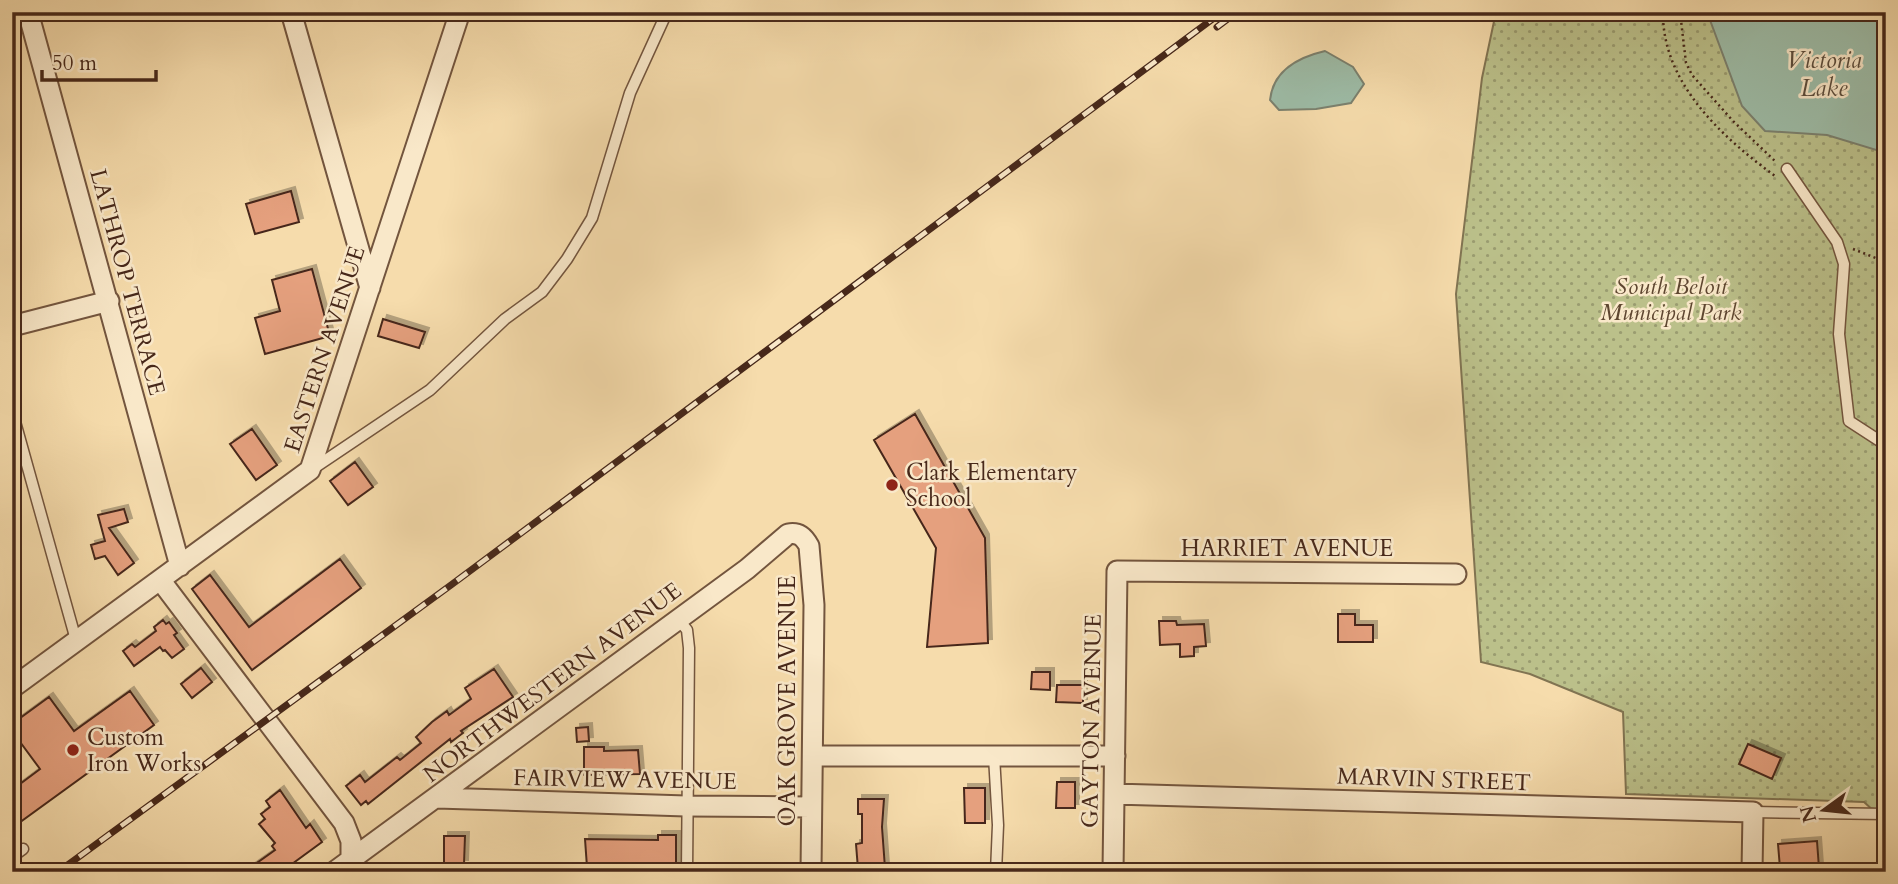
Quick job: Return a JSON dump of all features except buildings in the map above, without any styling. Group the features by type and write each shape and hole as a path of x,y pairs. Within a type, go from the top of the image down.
{"street":[{"name":"LATHROP TERRACE","path":"28,12 180,566"},
{"path":"291,12 370,288"},
{"name":"EASTERN AVENUE","path":"12,688 310,470 460,12"},
{"path":"12,326 108,301"},
{"name":"NORTHWESTERN AVENUE","path":"334,872 351,865 437,798 747,569 788,534 799,534"},
{"name":"OAK GROVE AVENUE","path":"799,534 805,538 811,552 814,605 811,872"},
{"name":"HARRIET AVENUE","path":"1117,571 1456,574"},
{"name":"GAYTON AVENUE","path":"1113,872 1117,571"},
{"path":"161,580 344,823 351,841 351,865"},
{"path":"813,756 1115,756"},
{"name":"MARVIN STREET","path":"1114,794 1753,812"},
{"name":"FAIRVIEW AVENUE","path":"437,798 811,807"},
{"path":"1752,872 1753,812"}],"lane":[{"path":"310,470 430,390 505,319 542,292 567,260 592,218 630,93 667,12"},
{"path":"1787,169 1838,242 1844,264 1839,334 1849,421 1886,445"},
{"path":"12,411 76,640"},
{"path":"678,619 687,630 690,648 687,872"},
{"path":"994,756 998,825 996,872"},
{"path":"1753,812 1886,814"},
{"path":"12,857 23,849"}],"path":[{"path":"1663,12 1665,42 1670,59 1686,89 1744,153 1782,181"},
{"path":"1680,12 1686,64 1692,75 1733,121 1787,169"},
{"path":"1838,242 1866,256 1886,262"}],"green space":[{"name":"South Beloit Municipal Park","path":"1496,12 1886,12 1886,822 1864,802 1626,794 1623,712 1530,674 1481,662 1456,294 1482,78"}],"water":[{"name":"Victoria Lake","path":"1707,12 1886,12 1886,153 1827,135 1765,131 1742,106"},
{"path":"1325,51 1353,67 1364,84 1351,103 1316,109 1279,110 1270,100 1276,81 1282,73 1297,61"}],"railway":[{"path":"58,872 451,585 1222,12"},
{"path":"1217,27 1237,12"}],"place":[{"name":"Clark Elementary School","path":"892,485"},
{"name":"Custom Iron Works","path":"73,750"}]}
